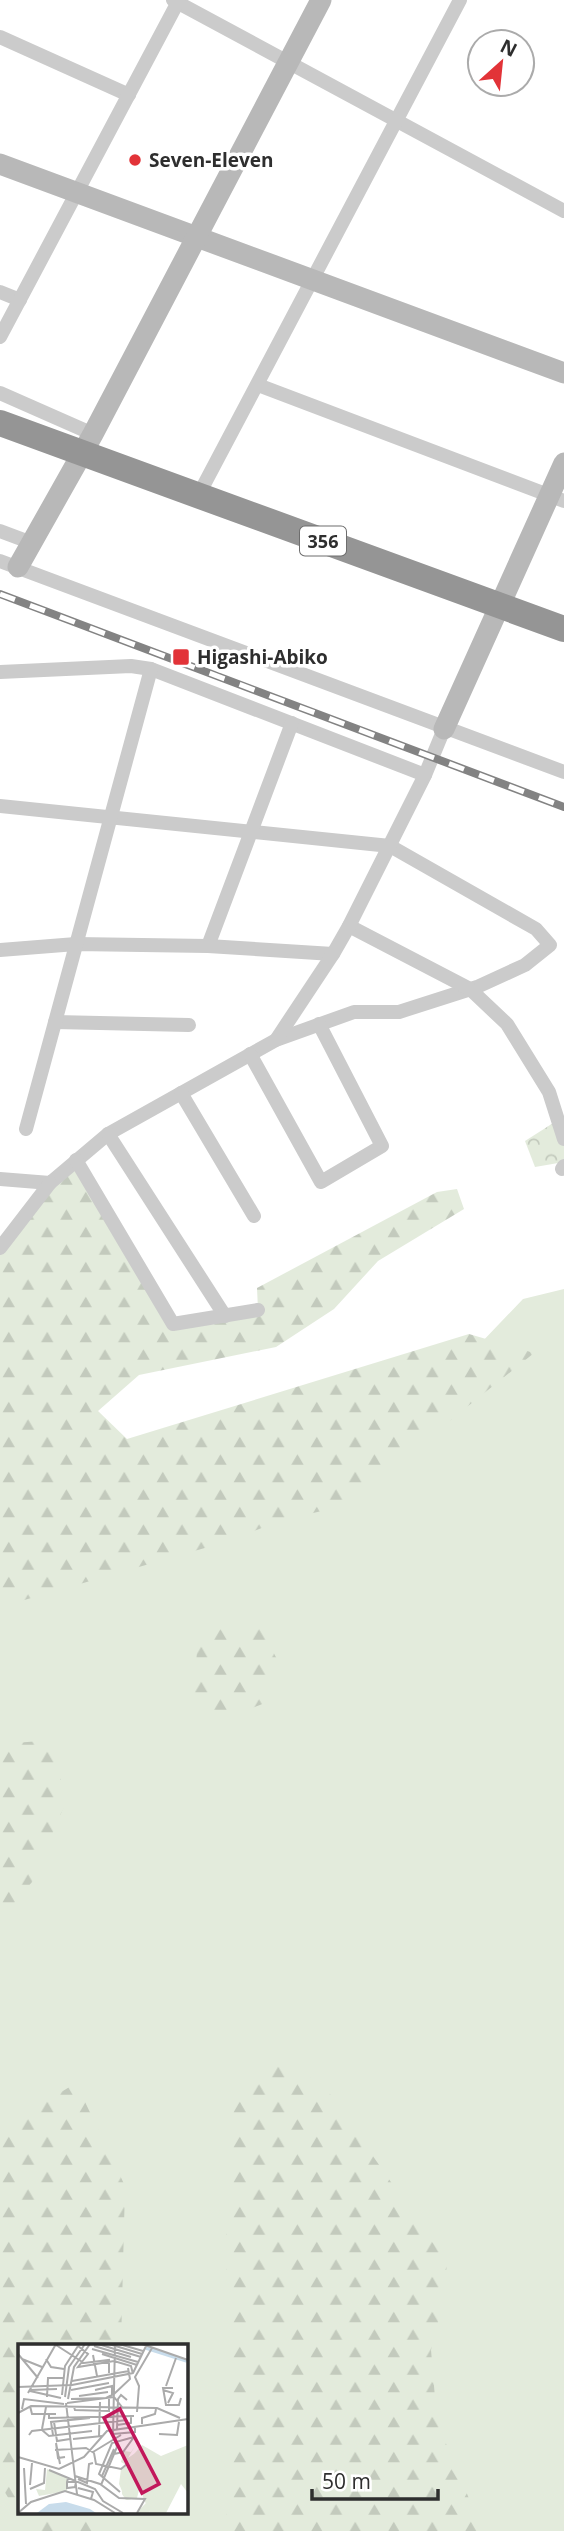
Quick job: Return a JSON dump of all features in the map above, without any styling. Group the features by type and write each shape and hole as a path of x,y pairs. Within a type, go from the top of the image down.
{"highway":[{"name":"356","path":"0,423 87,444 198,496 564,629"}],"street":[{"path":"321,0 87,444 32,543 9,564 564,772"},
{"path":"198,496 460,0"},
{"path":"0,337 176,1 564,211"},
{"path":"0,37 128,95"},
{"path":"0,164 564,373"},
{"path":"0,292 20,300"},
{"path":"258,385 557,499"},
{"path":"0,393 87,444"},
{"path":"275,1040 333,954 390,846 425,775 500,605 557,499 564,463"},
{"path":"0,531 32,543"},
{"path":"0,672 131,666 151,669 425,775"},
{"path":"26,1129 151,669"},
{"path":"208,946 292,723"},
{"path":"0,806 390,846 536,929 550,945 525,965 470,989 399,1012 354,1012 275,1040 108,1134 50,1182 0,1248"},
{"path":"349,926 470,989 506,1024 549,1092 564,1139"},
{"path":"0,950 76,944 208,946 333,954"},
{"path":"55,1022 189,1025"},
{"path":"250,1054 321,1182 382,1146 319,1024"},
{"path":"181,1093 254,1216"},
{"path":"108,1134 225,1316"},
{"path":"76,1160 173,1324 258,1310"},
{"path":"0,1179 50,1182"}],"green space":[{"path":"558,1120 564,1139 564,1162 535,1167 525,1141"},
{"path":"76,1160 174,1324 258,1310 257,1288 437,1192 457,1189 464,1209 378,1261 334,1309 276,1347 139,1375 98,1411 127,1439 469,1334 534,1353 344,1506 282,1520 229,1541 0,1607 0,1247"},
{"path":"564,1289 564,2531 0,2531 0,1562 355,1475 523,1299"},
{"path":"226,1622 261,1628 282,1669 265,1703 223,1719 194,1701 197,1649"},
{"path":"54,1740 65,1804 32,1882 0,1920 0,1751 14,1743"},
{"path":"280,2062 323,2084 447,2263 443,2303 431,2350 437,2422 475,2513 477,2531 225,2531 231,2468 226,2248 229,2120 253,2072"},
{"path":"76,2083 125,2186 121,2344 18,2344 18,2514 106,2514 102,2531 28,2531 0,2484 0,2132"}],"railway":[{"path":"0,594 564,807"}],"place":[{"name":"Seven-Eleven","path":"135,160"},
{"name":"Higashi-Abiko","path":"181,657"}]}
